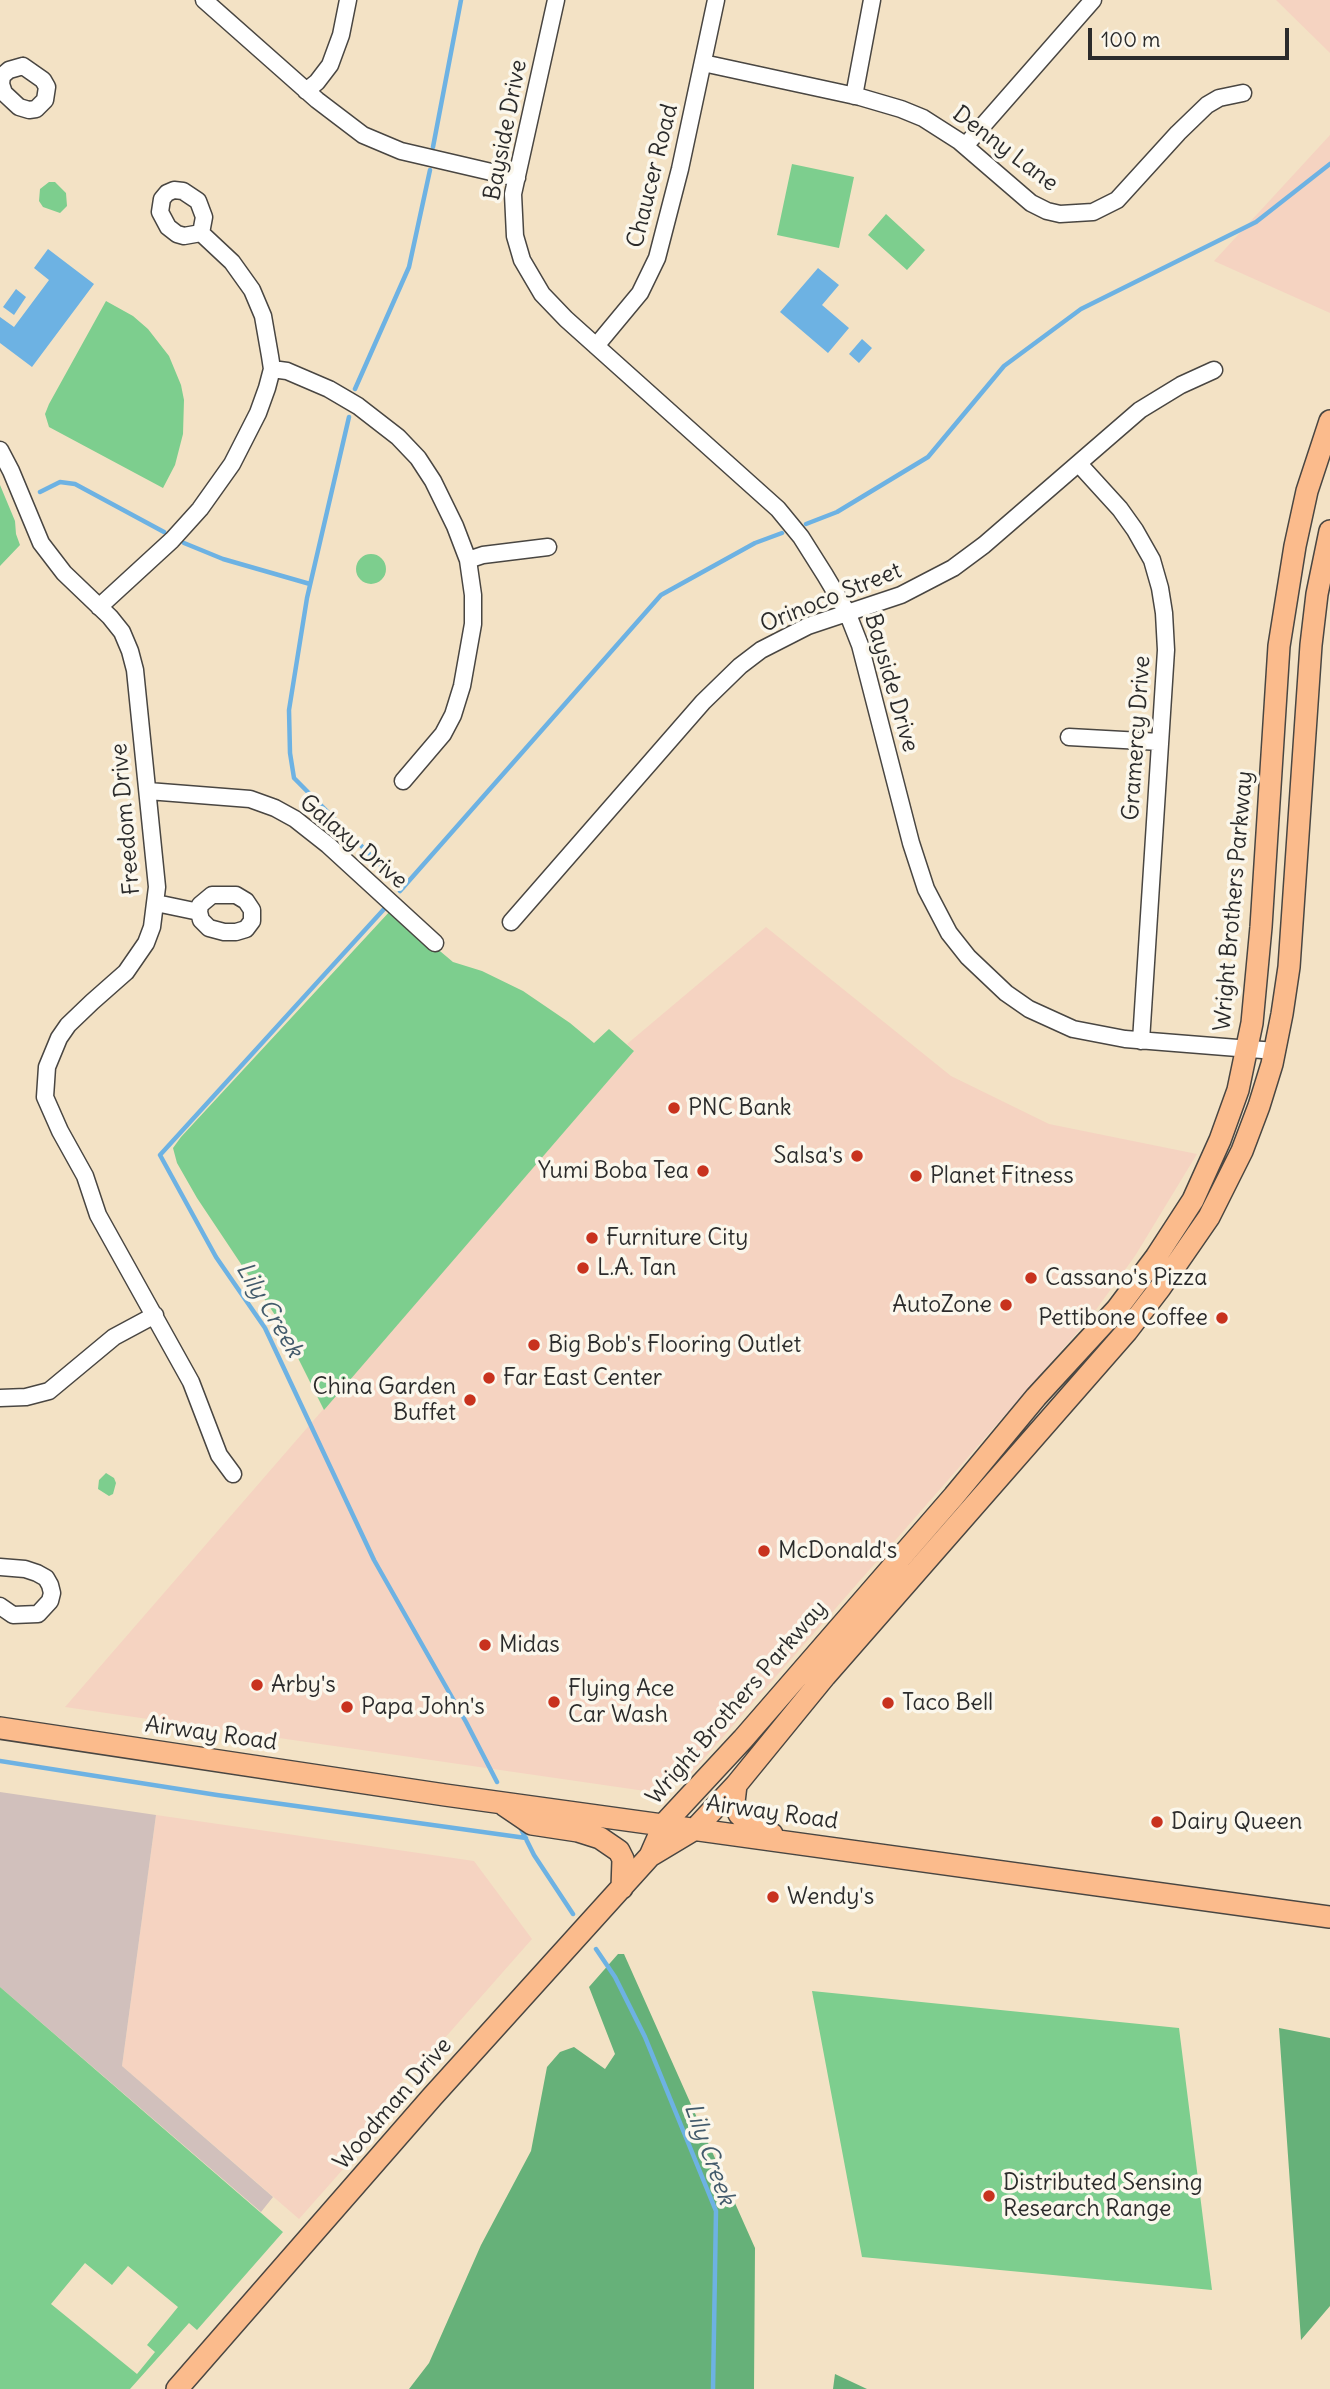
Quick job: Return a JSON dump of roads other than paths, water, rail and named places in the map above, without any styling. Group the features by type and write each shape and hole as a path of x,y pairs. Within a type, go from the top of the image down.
{"main road":[{"name":"Wright Brothers Parkway","path":"650,1856 681,1827 743,1740 785,1689 915,1541 1036,1397 1117,1308 1156,1257 1193,1200 1220,1140 1238,1090 1247,1049 1257,986 1279,646 1297,535 1307,491 1330,421"},
{"name":"Wright Brothers Parkway","path":"650,1856 681,1827 736,1785 807,1696 1127,1331 1209,1217 1242,1151 1275,1051 1289,967 1317,594 1330,531"},
{"name":"Airway Road","path":"0,1728 499,1802 1330,1917"},
{"path":"736,1785 734,1802 739,1814 747,1822 790,1842"},
{"path":"499,1802 532,1824 578,1831 600,1838 619,1851 624,1859 622,1888"},
{"name":"Woodman Drive","path":"177,2389 432,2097 650,1856"}],"street":[{"path":"204,0 345,124 382,145 401,151 517,178"},
{"path":"306,91 330,65 341,35 348,0"},
{"name":"Bayside Drive","path":"556,0 513,194 516,236 523,260 542,294 778,509 801,537 847,612 860,645 911,843 926,889 949,933 986,976 1029,1009 1073,1029 1141,1041 1275,1051"},
{"name":"Chaucer Road","path":"596,346 640,293 657,258 680,169 716,0"},
{"path":"854,96 872,0"},
{"path":"965,146 1093,0"},
{"name":"Denny Lane","path":"702,63 854,96 923,118 965,146 1022,196 1039,207 1060,214 1093,212 1106,207 1124,194 1178,133 1207,105 1219,98 1243,93"},
{"path":"99,607 172,540 218,485 258,413 272,369 263,316 252,290 232,262 201,233"},
{"path":"272,369 287,371 329,389 358,406 398,437 418,458 433,481 456,526 468,560 473,595 473,624 462,686 453,715 443,734 403,781"},
{"name":"Orinoco Street","path":"511,922 720,684 740,666 783,638 847,612 901,595 953,568 984,545 1140,410 1158,397 1214,370"},
{"name":"Freedom Drive","path":"0,450 41,543 64,573 122,632 135,670 157,887 152,927 127,972 68,1025 59,1038 47,1067 45,1084 46,1097 60,1131 85,1176 98,1215 155,1315"},
{"name":"Gramercy Drive","path":"1079,464 1120,509 1135,530 1152,560 1160,588 1166,650 1141,1041"},
{"path":"468,560 483,555 548,547"},
{"path":"1069,737 1160,743"},
{"name":"Galaxy Drive","path":"148,791 250,799 275,808 295,819 328,845 435,943"},
{"path":"156,903 199,912"},
{"path":"0,1398 26,1397 49,1391 114,1337 155,1315 191,1382 219,1455 233,1474"},
{"path":"0,1567 37,1573 46,1578 52,1593 45,1609 38,1614 13,1615 0,1606"}],"water":[{"path":"48,249 94,284 32,367 0,343 0,317 14,327 49,280 34,268"},
{"path":"818,268 839,285 822,305 849,328 828,353 780,312"},
{"path":"16,289 26,297 14,315 3,307"},
{"path":"862,339 872,348 859,363 849,354"}],"waterway":[{"path":"433,147 461,0"},
{"path":"806,524 837,512 928,457 1004,366 1081,309 1256,222 1330,164"},
{"path":"355,389 409,267 430,170"},
{"path":"349,417 307,598 289,710 290,753 294,778 403,888"},
{"path":"40,492 60,482 75,484 164,532"},
{"path":"400,891 661,595 755,543 782,533"},
{"path":"184,543 223,559 310,584"},
{"name":"Lily Creek","path":"385,908 160,1155 216,1257 265,1328 374,1560 497,1782"},
{"path":"0,1761 217,1795 526,1838"},
{"name":"Lily Creek","path":"519,1825 534,1855 573,1914"},
{"name":"Lily Creek","path":"596,1949 615,1977 645,2037 716,2211 713,2389"}],"place":[{"name":"PNC Bank","path":"674,1108"},
{"name":"Salsa's","path":"857,1156"},
{"name":"Yumi Boba Tea","path":"703,1171"},
{"name":"Planet Fitness","path":"916,1176"},
{"name":"Furniture City","path":"592,1238"},
{"name":"L.A. Tan","path":"583,1268"},
{"name":"Cassano's Pizza","path":"1031,1278"},
{"name":"AutoZone","path":"1006,1305"},
{"name":"Pettibone Coffee","path":"1222,1318"},
{"name":"Big Bob's Flooring Outlet","path":"534,1345"},
{"name":"Far East Center","path":"489,1378"},
{"name":"China Garden Buffet","path":"470,1400"},
{"name":"McDonald's","path":"764,1551"},
{"name":"Midas","path":"485,1645"},
{"name":"Arby's","path":"257,1685"},
{"name":"Flying Ace Car Wash","path":"554,1702"},
{"name":"Taco Bell","path":"888,1703"},
{"name":"Papa John's","path":"347,1707"},
{"name":"Dairy Queen","path":"1157,1822"},
{"name":"Wendy's","path":"773,1897"},
{"name":"Distributed Sensing Research Range","path":"989,2196"}]}
